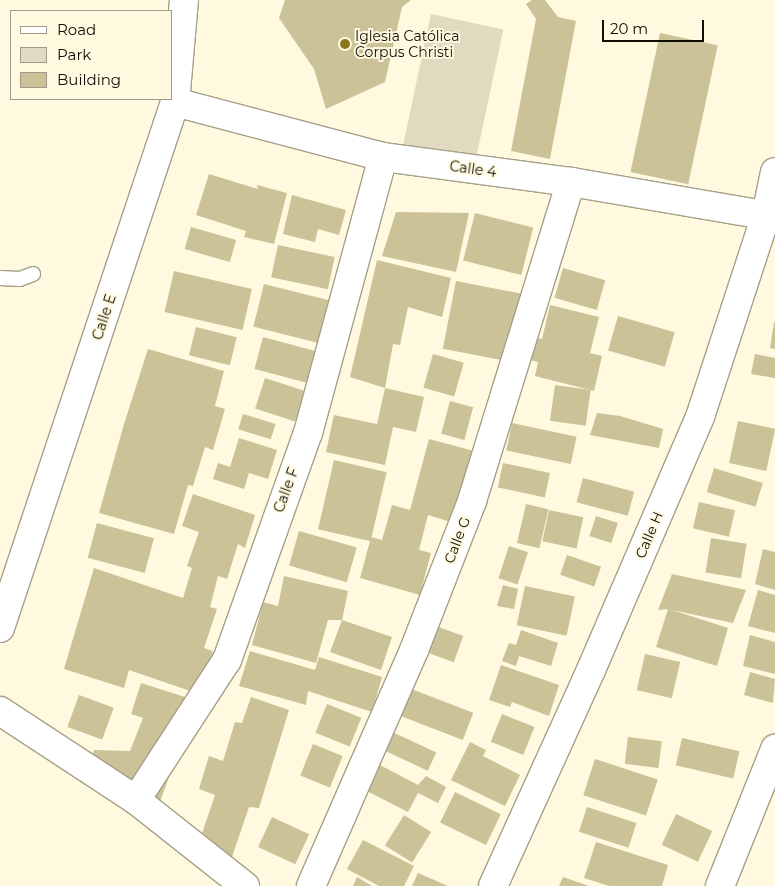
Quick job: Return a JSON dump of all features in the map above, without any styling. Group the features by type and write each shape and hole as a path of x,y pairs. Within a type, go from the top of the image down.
{"street":[{"name":"Calle E","path":"0,628 175,102 184,0"},
{"name":"Calle 4","path":"175,102 383,157 571,182 770,216"},
{"name":"Calle F","path":"136,800 227,660 308,433 383,157"},
{"name":"Calle H","path":"493,886 591,670 700,417 770,216 775,172"},
{"name":"Calle G","path":"311,886 414,650 472,501 571,182"},
{"path":"0,711 136,800 245,886"},
{"path":"720,886 775,749"}],"lane":[{"path":"0,278 20,280 33,274"}],"green space":[{"path":"431,14 503,29 476,160 403,145"}],"building":[{"name":"Iglesia Católica Corpus Christi","path":"285,0 411,0 402,7 385,82 326,109 314,69 279,18"},
{"path":"532,0 545,0 558,17 576,21 550,159 511,151 536,19 526,4"},
{"path":"660,33 718,45 688,184 630,172"},
{"path":"209,174 258,189 257,185 287,193 274,244 244,237 246,231 196,215"},
{"path":"292,195 346,210 339,235 318,229 315,242 283,234"},
{"path":"396,212 469,213 456,272 382,256"},
{"path":"475,213 533,228 521,275 463,261"},
{"path":"191,227 236,240 230,262 185,249"},
{"path":"278,245 335,257 328,289 271,277"},
{"path":"377,260 451,278 442,317 408,307 400,345 393,344 385,388 350,377"},
{"path":"563,268 605,280 597,310 554,298"},
{"path":"174,271 252,289 243,330 165,312"},
{"path":"456,281 521,294 508,361 443,349"},
{"path":"264,284 330,300 319,343 253,327"},
{"path":"550,305 599,317 590,353 602,356 594,391 535,376 538,362 522,358 527,336 542,339"},
{"path":"618,316 675,332 665,367 608,351"},
{"path":"775,322 775,349 770,348"},
{"path":"196,327 237,337 230,365 189,355"},
{"path":"263,337 315,351 307,383 254,369"},
{"path":"148,349 224,371 215,406 225,409 213,450 205,447 193,486 188,485 174,534 99,513 124,424"},
{"path":"433,354 464,363 454,396 423,388"},
{"path":"755,354 775,358 775,378 751,374"},
{"path":"265,378 305,391 295,421 255,408"},
{"path":"555,385 591,390 586,426 550,421"},
{"path":"385,388 424,397 416,432 393,427 385,465 326,452 334,415 377,424"},
{"path":"450,401 473,407 464,440 441,434"},
{"path":"597,413 620,416 663,429 659,448 590,435"},
{"path":"243,414 276,424 271,439 238,429"},
{"path":"738,421 775,429 766,471 729,463"},
{"path":"512,423 577,437 571,464 506,450"},
{"path":"239,438 277,450 268,479 249,473 244,489 213,479 218,463 230,467"},
{"path":"429,439 474,451 454,523 428,515 419,550 431,553 420,595 360,578 371,537 382,540 392,505 410,510"},
{"path":"334,460 387,472 371,541 318,529"},
{"path":"503,463 550,473 545,497 498,487"},
{"path":"714,468 763,483 755,507 707,492"},
{"path":"583,478 634,492 628,516 577,502"},
{"path":"193,494 255,515 245,548 238,544 227,579 218,576 210,607 217,609 204,648 213,651 199,694 129,670 124,688 64,669 94,568 183,598 192,568 187,566 199,532 182,526"},
{"path":"699,502 735,510 729,537 693,528"},
{"path":"526,504 548,509 539,548 517,543"},
{"path":"549,510 583,517 577,549 542,541"},
{"path":"596,516 618,523 611,543 590,536"},
{"path":"97,523 154,538 145,573 88,558"},
{"path":"299,531 357,548 347,582 289,566"},
{"path":"711,538 747,544 741,578 706,573"},
{"path":"509,546 528,552 518,585 498,578"},
{"path":"763,549 775,552 775,590 755,584"},
{"path":"567,555 601,567 594,587 560,575"},
{"path":"672,574 746,590 733,623 672,610 728,628 717,666 656,647 668,609 658,610"},
{"path":"284,576 348,591 342,620 328,620 316,663 252,645 263,602 278,606"},
{"path":"503,585 518,589 514,609 497,606"},
{"path":"525,586 575,597 567,636 517,625"},
{"path":"758,590 775,595 775,633 748,626"},
{"path":"342,620 392,637 381,670 330,652"},
{"path":"436,626 463,636 454,662 426,652"},
{"path":"521,630 558,643 551,666 519,656 516,666 502,661 509,643 516,645"},
{"path":"750,635 775,642 775,674 743,666"},
{"path":"250,651 315,670 319,657 382,677 372,712 308,691 306,705 239,686"},
{"path":"645,654 680,662 672,698 637,690"},
{"path":"501,665 559,685 549,716 512,702 510,707 489,700"},
{"path":"750,672 775,679 773,703 744,695"},
{"path":"141,683 185,697 175,730 185,734 155,815 87,773 94,750 130,751 143,718 131,714"},
{"path":"406,687 473,713 463,740 396,714"},
{"path":"79,695 114,708 102,740 67,727"},
{"path":"251,697 289,710 259,808 249,807 231,860 197,848 215,795 199,789 209,756 223,761 235,722 242,723"},
{"path":"327,704 361,718 350,747 315,733"},
{"path":"502,714 534,727 523,755 491,742"},
{"path":"390,731 436,753 428,771 382,749"},
{"path":"628,737 662,741 658,768 625,764"},
{"path":"682,738 739,751 733,779 676,765"},
{"path":"470,742 486,750 483,756 520,775 505,806 451,780"},
{"path":"313,744 343,756 330,788 300,776"},
{"path":"595,759 658,779 646,816 583,795"},
{"path":"378,764 418,785 426,776 446,787 438,803 418,793 408,812 365,790"},
{"path":"455,792 501,814 486,845 440,823"},
{"path":"587,807 636,823 628,848 579,832"},
{"path":"676,814 712,831 698,862 662,845"},
{"path":"404,815 431,832 412,862 385,846"},
{"path":"272,817 309,834 295,864 258,847"},
{"path":"363,840 414,866 404,886 379,886 347,869"},
{"path":"596,842 668,865 662,886 609,886 584,878"},
{"path":"418,873 448,886 412,886"},
{"path":"357,877 372,886 353,886"},
{"path":"563,877 589,886 559,886"}],"place":[{"name":"Iglesia Católica Corpus Christi","path":"345,44"}]}
